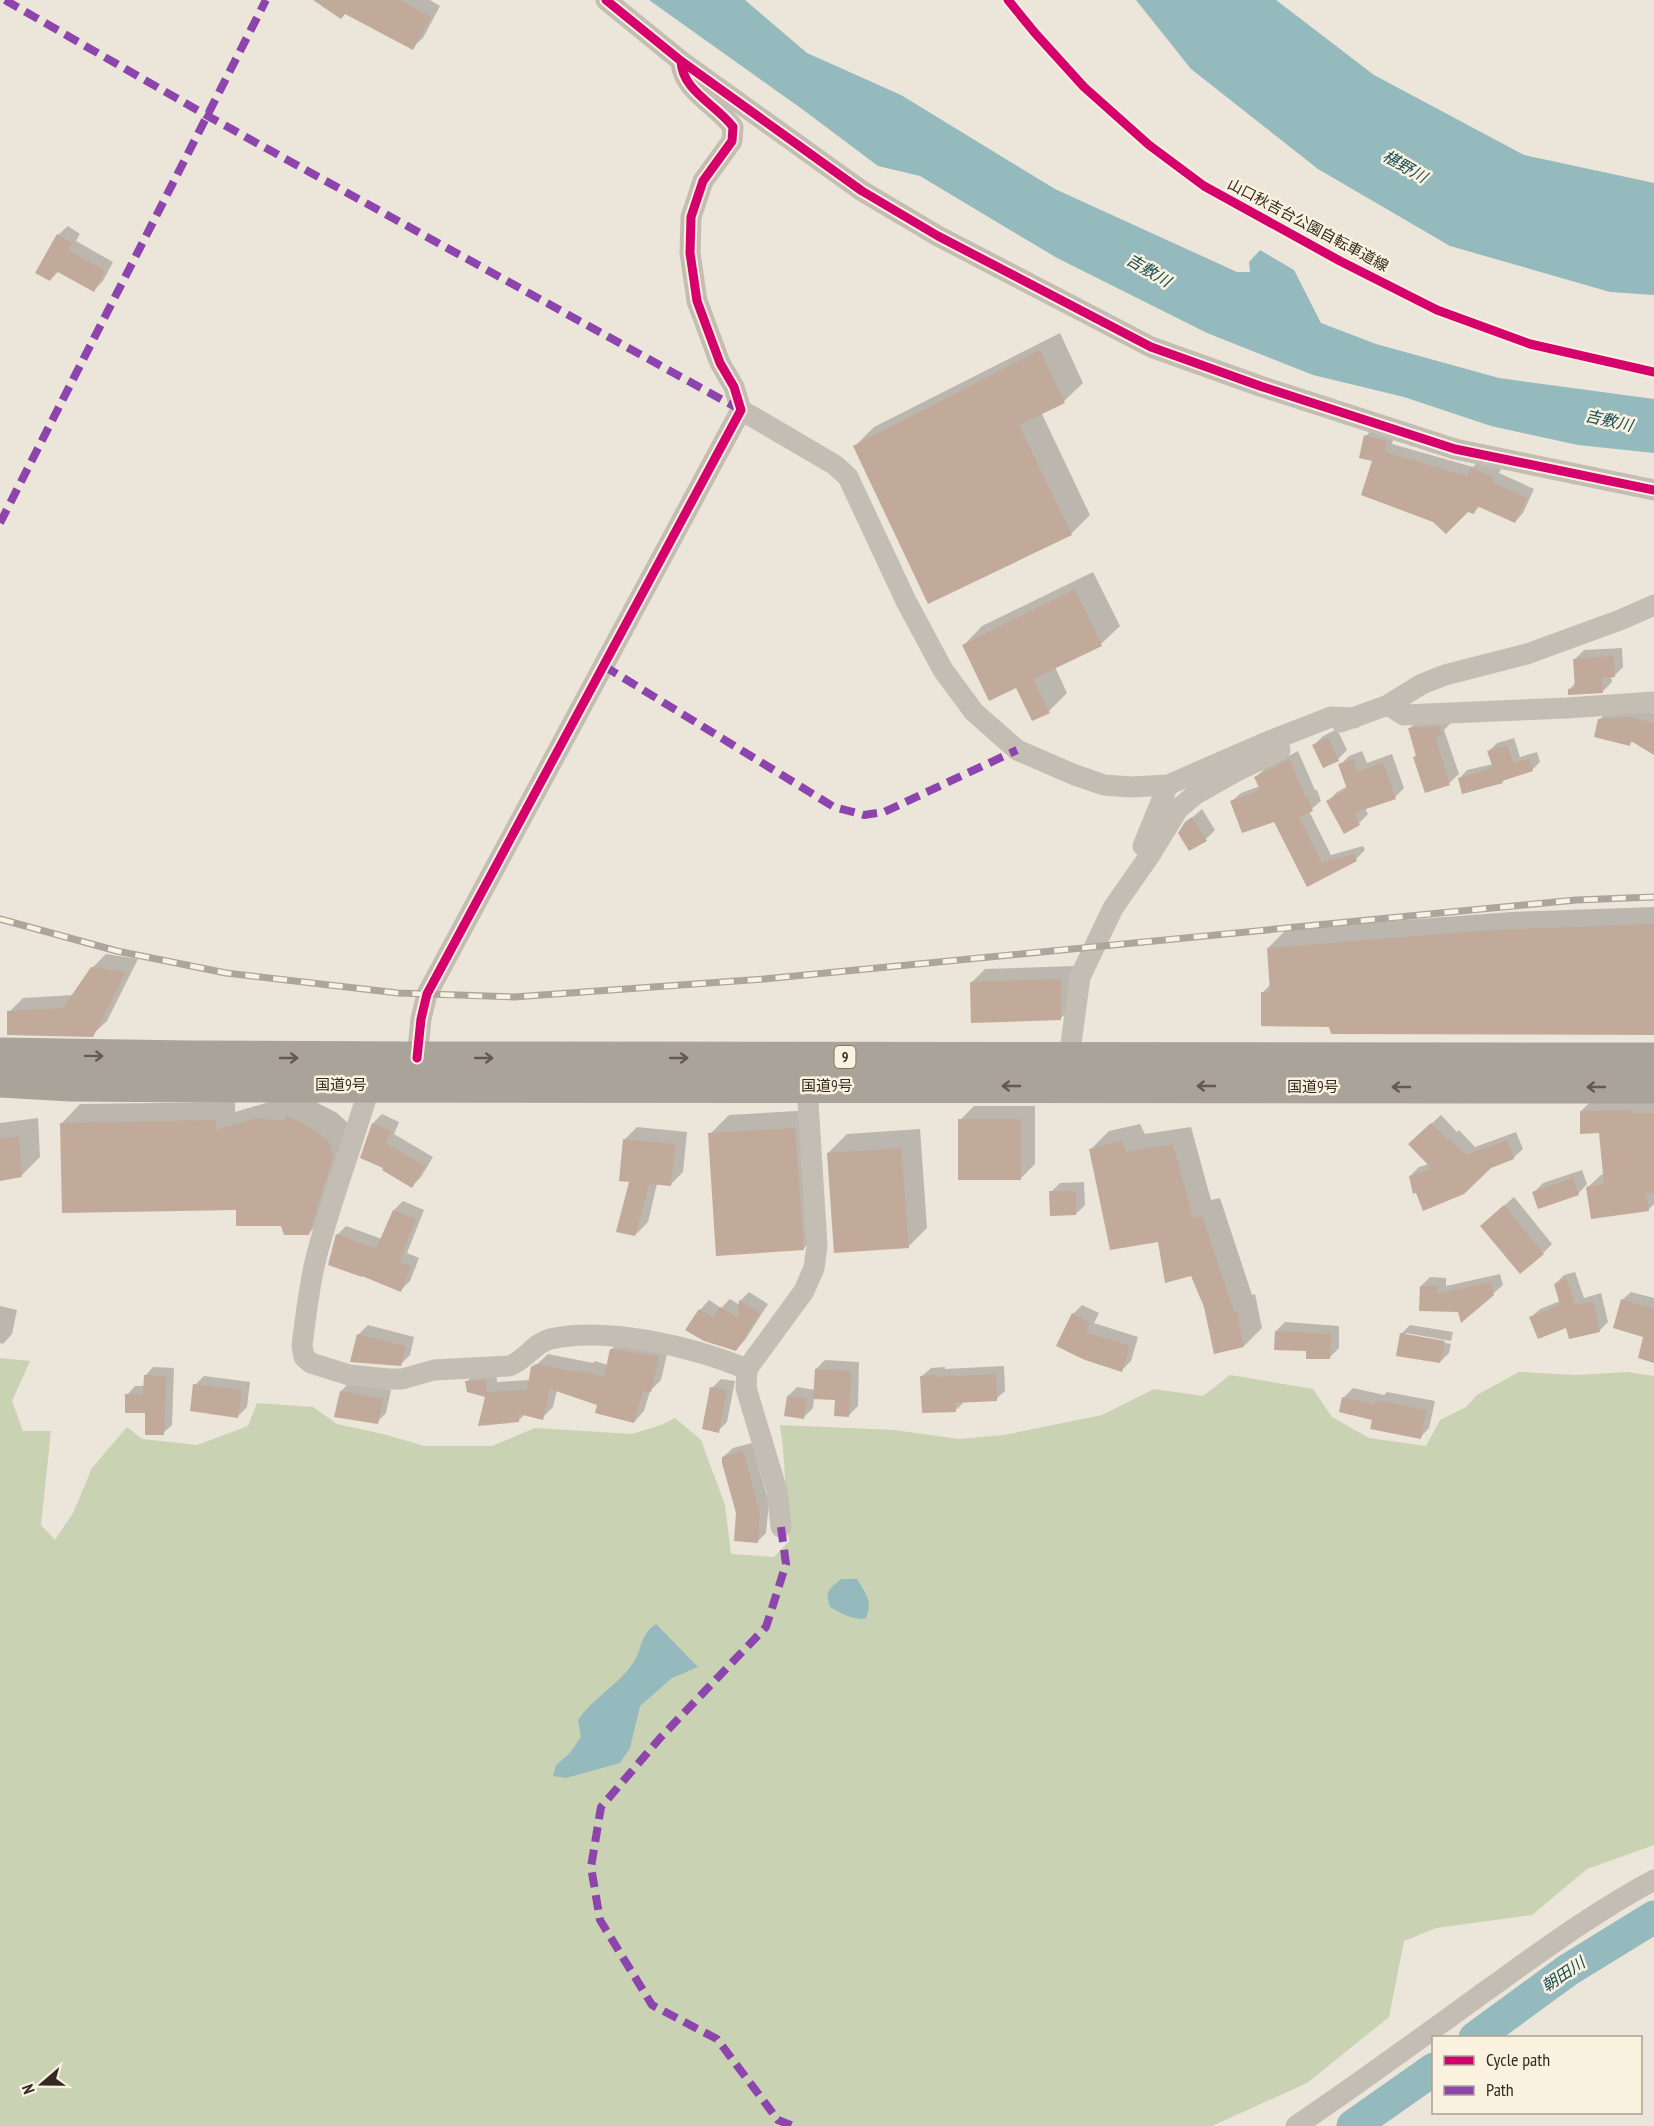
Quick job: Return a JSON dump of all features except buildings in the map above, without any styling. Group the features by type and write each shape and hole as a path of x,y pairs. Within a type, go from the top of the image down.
{"highway":[{"name":"国道9号","path":"0,1054 417,1058 1654,1059"},
{"name":"国道9号","path":"0,1081 70,1084 1654,1087"}],"street":[{"path":"606,0 681,61 862,191 938,236 1151,347 1260,386 1455,449 1654,490"},
{"path":"681,61 681,72 694,90 724,115 733,127 732,141 703,181 691,217 690,253 697,301 720,363 734,387 741,410 835,465 848,477 906,601 932,650 943,670 974,712 1017,750 1104,785 1131,787 1168,785 1331,717 1354,718"},
{"path":"417,1058 421,1019 427,994 741,410"},
{"path":"1069,1058 1080,977 1113,908 1178,809 1196,794 1327,728 1389,705 1422,684 1445,675 1527,654 1620,620 1654,604"},
{"path":"1389,705 1404,715 1654,702"},
{"path":"1141,867 1141,851 1168,785"},
{"path":"0,1097 15,1097 70,1084"},
{"path":"370,1085 315,1261 302,1345 304,1357 311,1363 349,1375 402,1379 434,1370 509,1366 519,1363 547,1340 582,1335 642,1339 718,1357 747,1369"},
{"path":"781,1527 777,1491 746,1388 747,1369 804,1291 814,1268 817,1246 807,1086"},
{"path":"1296,2126 1560,1937 1654,1880"}],"green space":[{"path":"0,1358 30,1361 12,1401 23,1431 51,1431 41,1525 55,1540 73,1513 92,1468 127,1427 142,1439 197,1445 248,1426 257,1403 313,1407 337,1424 424,1446 492,1446 535,1428 632,1434 675,1418 701,1440 725,1505 731,1554 774,1557 789,1541 780,1425 894,1430 959,1439 1004,1435 1102,1415 1154,1389 1203,1396 1230,1375 1313,1389 1332,1417 1369,1438 1426,1446 1440,1420 1466,1407 1477,1395 1519,1372 1576,1375 1627,1372 1654,1376 1654,1845 1587,1869 1532,1915 1436,1928 1404,1941 1389,2017 1307,2083 1212,2126 0,2126"}],"water":[{"name":"吉敷川","path":"649,0 745,0 807,53 901,95 1055,189 1237,272 1250,272 1249,262 1260,250 1294,270 1321,323 1376,344 1499,378 1654,399 1654,453 1578,445 1491,426 1404,397 1313,375 1207,333 1057,258 920,176 878,166"},
{"name":"椹野川","path":"1136,0 1276,0 1374,75 1524,155 1654,183 1654,295 1610,292 1450,246 1318,169 1191,69"},
{"path":"841,1579 857,1579 866,1593 869,1607 866,1618 852,1617 830,1607 828,1594"},
{"path":"656,1624 698,1667 672,1678 640,1706 630,1748 620,1763 566,1778 553,1776 556,1765 569,1754 581,1737 578,1720 631,1666 646,1633"}],"waterway":[{"name":"朝田川","path":"1478,2036 1568,1970 1654,1917"},
{"name":"朝田川","path":"1353,2126 1432,2070"}],"railway":[{"path":"0,919 117,951 226,973 398,993 514,997 764,979 1576,900 1654,897"}],"marked path":[{"path":"5,0 206,115 741,410"},
{"path":"0,523 266,0"},
{"path":"604,666 834,807 864,815 884,812 1017,750"},
{"path":"781,1527 786,1564 766,1627 661,1737 601,1807 591,1867 600,1920 652,2005 717,2039 778,2120 793,2126"}],"cycle path":[{"path":"606,0 681,61 862,191 938,236 1151,347 1260,386 1455,449 1654,490"},
{"name":"山口秋吉台公園自転車道線","path":"1008,0 1084,87 1149,145 1204,186 1340,261 1437,310 1530,344 1654,372"},
{"path":"417,1058 421,1019 427,994 741,410 734,387 720,363 697,301 690,253 691,217 703,181 732,141 733,127 687,81 681,61"}]}
